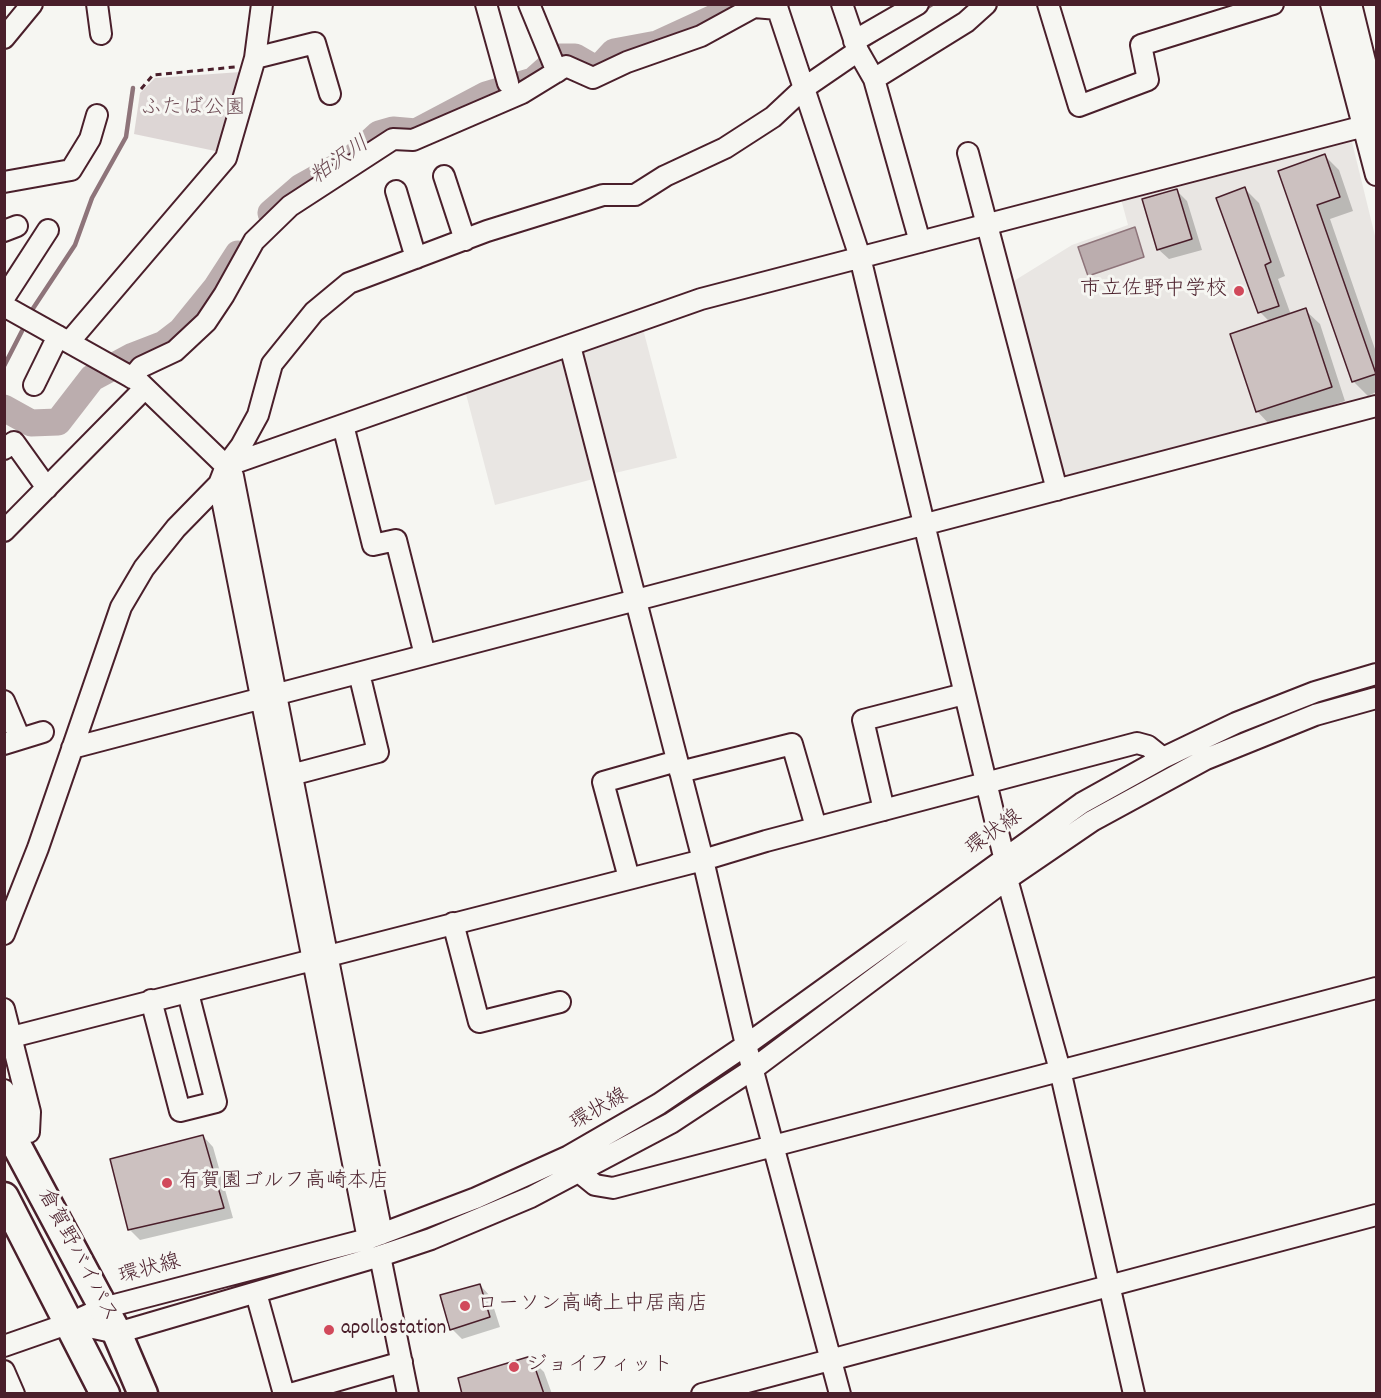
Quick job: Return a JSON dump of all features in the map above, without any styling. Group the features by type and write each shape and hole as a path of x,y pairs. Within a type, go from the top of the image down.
{"highway":[{"name":"倉賀野バイパス","path":"17,1133 117,1333 143,1394"},
{"name":"倉賀野バイパス","path":"7,1206 105,1394"}],"street":[{"path":"4,38 32,4"},
{"path":"97,4 101,34"},
{"path":"34,386 64,339 226,158 254,62 263,13 262,4"},
{"path":"486,4 508,83"},
{"path":"529,4 557,72"},
{"path":"842,4 856,46 874,79 920,242"},
{"path":"4,934 19,901 121,607 144,568 222,475 258,414 272,364 314,312 349,283 465,240 603,195 635,195 665,176 735,141 774,117 804,88 856,46 918,4"},
{"path":"874,79 966,22 986,4"},
{"path":"1048,4 1079,106 1148,80 1141,45 1273,4"},
{"path":"1331,4 1370,125 1377,175"},
{"path":"1351,4 1377,106"},
{"path":"4,531 47,488 139,383 141,367 175,351 206,322 254,241 290,206 393,139 413,140 522,93 566,66 593,78 627,62 701,36 754,7 777,7 860,257 1004,857"},
{"path":"254,62 315,43 330,94"},
{"path":"4,182 71,170 90,139 97,115"},
{"path":"222,475 343,425 700,299 1370,125"},
{"path":"968,153 989,225 1057,490"},
{"path":"444,176 465,240"},
{"path":"396,191 416,258"},
{"path":"4,298 48,230"},
{"path":"4,306 139,383 222,475 233,476 267,695 375,1237"},
{"path":"570,346 634,601 703,860 746,1045 840,1394"},
{"path":"72,747 1377,406"},
{"path":"343,425 373,545 396,540 425,655"},
{"path":"14,442 47,488"},
{"path":"291,775 378,752 359,673"},
{"name":"環状線","path":"70,1323 103,1308 375,1237 476,1198 568,1156 659,1104 746,1045 1082,803 1163,758 1273,707 1377,674"},
{"path":"884,810 863,720 964,694"},
{"path":"267,695 291,775 319,957"},
{"name":"環状線","path":"70,1323 117,1333 380,1256 481,1219 579,1172 671,1123 753,1069 1007,879 1092,821 1206,759 1315,715 1377,698"},
{"path":"4,701 12,741 43,732"},
{"path":"8,1038 703,860 1137,743 1148,747 1163,758"},
{"path":"629,878 603,782 792,744 816,828"},
{"path":"1007,879 1060,1070 1134,1394"},
{"path":"453,923 479,1022 560,1002"},
{"path":"579,1172 596,1185 613,1188 1377,988"},
{"path":"151,1000 180,1111 216,1102 188,993"},
{"path":"4,1009 8,1038 32,1123 17,1133 4,1090"},
{"path":"702,1394 1108,1284 1377,1215"},
{"path":"380,1256 408,1394"},
{"path":"256,1293 284,1394"},
{"path":"4,1346 70,1323"},
{"path":"290,1394 402,1362"},
{"path":"4,1371 14,1394"}],"path":[{"path":"141,89 153,75 254,62"}],"shaded area":[{"path":"1351,138 1376,240 1376,397 1060,483 1009,284 1072,245 1128,225 1121,199"},
{"path":"1135,227 1144,257 1088,276 1078,247"},
{"path":"643,329 677,458 607,475 577,356 582,351"},
{"path":"562,358 567,362 597,478 495,505 466,394"}],"green space":[{"name":"ふたば公園","path":"241,72 220,152 134,134 140,93 155,78"}],"building":[{"path":"1325,154 1340,197 1317,205 1376,374 1352,382 1278,171"},
{"path":"1245,187 1271,262 1265,265 1279,306 1258,313 1216,198"},
{"path":"1177,189 1192,239 1157,250 1142,199"},
{"path":"1306,308 1332,387 1256,412 1230,334"},
{"name":"有賀園ゴルフ高崎本店","path":"203,1135 224,1208 128,1230 110,1159"},
{"name":"ローソン高崎上中居南店","path":"480,1284 490,1317 450,1330 440,1295"},
{"name":"ジョイフィット","path":"531,1356 544,1394 462,1394 458,1378"}],"waterway":[{"path":"921,11 932,4"},
{"name":"粕沢川","path":"271,213 301,187 353,158 379,134 393,130 416,132 486,95 533,81 560,57 575,57 594,68 602,65 614,52 657,44 742,5"},
{"path":"863,48 886,33"},
{"path":"32,310 75,245 92,198 126,137 133,88"},
{"name":"粕沢川","path":"4,408 31,423 58,422 92,378 133,356 164,344 181,331 216,288 238,254"},
{"path":"4,366 22,331"}],"place":[{"name":"市立佐野中学校","path":"1239,291"},
{"name":"有賀園ゴルフ高崎本店","path":"167,1183"},
{"name":"ローソン高崎上中居南店","path":"465,1306"},
{"name":"apollostation","path":"329,1330"},
{"name":"ジョイフィット","path":"514,1367"}]}
